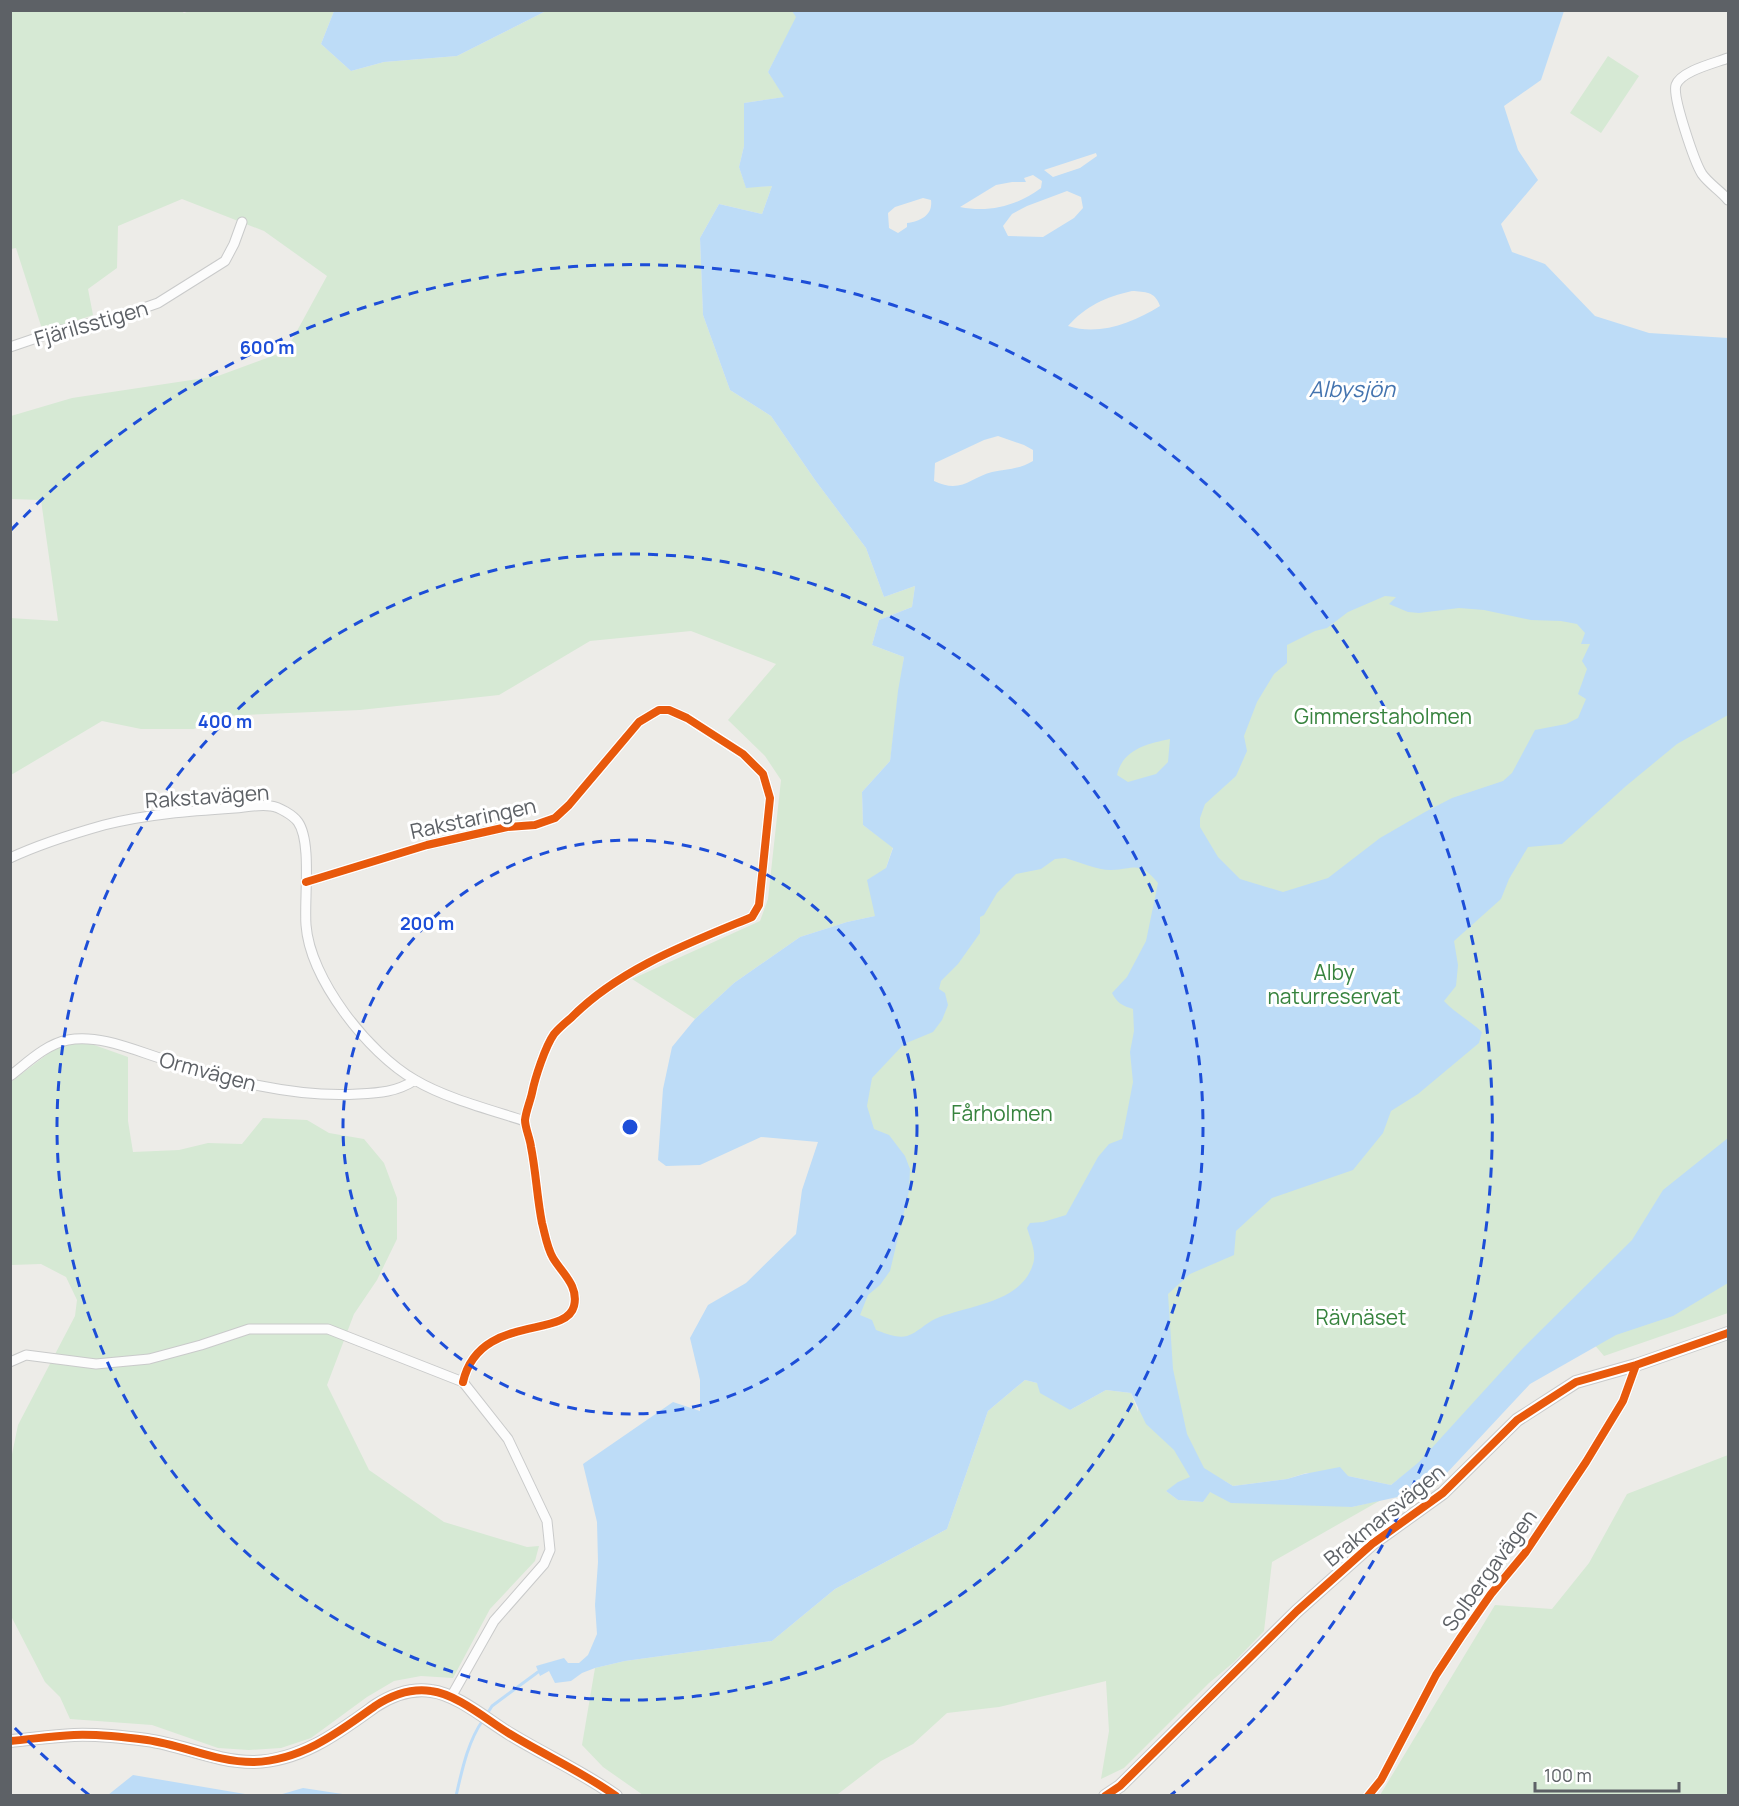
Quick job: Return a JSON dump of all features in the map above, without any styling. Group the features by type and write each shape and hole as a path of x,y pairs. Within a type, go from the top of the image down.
{"street":[{"path":"1727,197 1702,174 1686,134 1676,96 1676,85 1685,75 1728,58"},
{"name":"Fjärilsstigen","path":"10,347 57,331 121,316 158,303 225,261 242,222"},
{"name":"Rakstaringen","path":"306,882 427,845 507,827 535,825 555,818 569,805 639,722 659,710 669,710 687,718 743,754 763,774 770,798 759,905 752,917 657,958 589,1000 554,1035 535,1078 525,1120"},
{"name":"Rakstavägen","path":"10,858 34,847 105,825 161,814 271,806 292,816 299,824 305,845 306,926 312,954 323,980 358,1030 388,1060 415,1080 525,1120"},
{"name":"Ormvägen","path":"10,1076 51,1046 67,1040 86,1038 275,1089 328,1096 402,1089 415,1080"},
{"path":"463,1382 473,1355 491,1341 508,1333 566,1318 571,1313 574,1304 575,1293 570,1281 551,1256 542,1223 525,1120"},
{"path":"10,1362 26,1354 96,1364 149,1359 249,1329 328,1329 463,1382 508,1440 547,1521 550,1550 544,1564 494,1622 451,1697"},
{"name":"Brakmarsvägen","path":"1105,1796 1122,1791 1298,1611 1372,1544 1443,1493 1517,1420 1576,1382 1636,1365 1728,1333"},
{"name":"Solbergavägen","path":"1368,1796 1381,1780 1436,1675 1491,1594 1525,1553 1586,1462 1623,1401 1636,1365"},
{"path":"10,1742 76,1735 148,1740 195,1753 255,1762 286,1756 320,1744 391,1697 410,1691 432,1691 451,1697 511,1735 584,1774 616,1796"}],"green space":[{"path":"180,10 184,13 192,10 334,11 321,44 351,71 384,62 457,56 546,11 792,11 797,17 768,72 785,97 744,103 744,146 739,167 746,187 772,186 762,214 719,204 700,238 703,315 730,390 771,416 866,548 884,597 915,586 912,607 879,620 872,645 904,657 890,761 862,792 863,825 893,847 875,916 800,937 734,983 695,1019 632,979 760,921 768,899 781,780 765,756 728,720 776,664 691,631 590,641 499,695 360,710 221,716 194,729 141,729 102,721 11,775 10,618 58,621 41,500 11,499 11,416 72,398 218,376 286,351 327,276 264,231 182,199 118,226 117,268 88,289 93,315 43,332 16,248 11,249 11,11"},
{"path":"1608,56 1639,76 1601,133 1570,113"},
{"name":"Alby naturreservat","path":"1295,245 1728,415 1728,1313 1604,1356 1576,1323 1438,1465 1415,1466 1391,1485 1348,1476 1306,1473 1287,1479 1233,1486 1223,1480 1166,1491 1178,1500 1203,1502 1209,1492 1352,1507 1381,1500 1272,1562 1264,1631 1124,1768 1101,1779 1109,1731 1106,1681 999,1707 947,1713 913,1744 881,1761 838,1794 643,1795 603,1767 582,1745 595,1668 625,1661 772,1641 835,1589 947,1529 988,1411 1025,1380 1037,1383 1070,1410 1106,1390 1131,1393 1138,1412 1142,1328 790,1465 858,1028"},
{"path":"83,1041 128,1057 128,1121 133,1152 179,1150 208,1143 242,1144 263,1118 307,1120 329,1133 364,1139 384,1163 397,1198 397,1239 377,1280 354,1314 327,1385 369,1470 444,1522 527,1547 539,1546 535,1561 490,1609 453,1678 421,1676 394,1681 367,1697 311,1738 281,1748 249,1750 218,1748 152,1725 70,1719 60,1697 45,1682 11,1616 10,1464 18,1425 75,1316 77,1300 66,1277 41,1264 11,1265 11,1082 58,1046"},
{"path":"1728,1455 1728,1795 1380,1795 1495,1605 1552,1609 1589,1563 1627,1494"}],"water":[{"path":"334,10 546,11 457,56 384,62 351,71 321,44"},
{"name":"Albysjön","path":"792,11 1564,11 1541,80 1504,106 1518,150 1538,180 1501,224 1512,252 1545,264 1595,316 1649,333 1728,338 1728,715 1677,744 1562,844 1528,847 1509,879 1501,899 1454,941 1458,965 1456,986 1444,1001 1482,1032 1479,1043 1418,1094 1391,1111 1383,1133 1353,1170 1272,1198 1236,1231 1234,1255 1190,1274 1168,1294 1173,1369 1187,1434 1204,1468 1233,1486 1287,1479 1340,1467 1348,1476 1391,1485 1419,1462 1522,1349 1632,1240 1663,1190 1728,1138 1728,1283 1673,1316 1616,1335 1530,1384 1445,1475 1402,1496 1352,1507 1231,1503 1210,1492 1203,1502 1178,1500 1166,1491 1190,1477 1174,1450 1146,1424 1131,1393 1106,1390 1070,1410 1040,1393 1037,1383 1025,1380 988,1411 947,1529 835,1589 772,1641 625,1661 595,1668 571,1681 555,1683 549,1671 540,1676 536,1666 564,1658 568,1663 579,1663 588,1655 597,1634 595,1605 598,1562 597,1522 583,1464 673,1402 700,1411 700,1380 690,1338 708,1305 746,1283 796,1234 802,1190 818,1142 761,1137 700,1165 666,1166 658,1160 663,1089 672,1047 695,1019 734,983 800,937 875,916 867,880 886,868 893,848 863,825 862,792 890,761 904,657 872,645 879,620 912,607 915,586 884,597 866,548 771,416 730,390 703,315 700,238 719,204 762,214 772,186 746,188 739,167 744,146 744,103 784,97 768,72 796,17","holes":["1096,153 1097,156 1080,168 1053,177 1044,170","1033,175 1042,181 1041,188 1002,207 982,209 960,207 996,185 1026,182 1024,178","1067,191 1081,197 1083,208 1074,218 1043,237 1008,236 1003,226 1012,214","923,198 931,200 928,213 917,221 907,223 907,227 898,233 889,228 888,213 895,207","1132,291 1145,292 1155,297 1160,306 1139,318 1104,329 1080,329 1068,326 1089,308 1113,296","998,436 1033,450 1033,461 1028,464 992,472 965,484 951,486 934,481 935,463 984,440","1385,596 1396,597 1389,604 1408,612 1419,613 1459,608 1484,610 1531,620 1577,624 1585,633 1581,644 1590,644 1582,661 1587,669 1578,694 1586,699 1578,718 1566,724 1535,730 1512,773 1503,781 1452,798 1380,838 1328,878 1283,892 1240,879 1218,857 1200,827 1200,818 1205,804 1236,776 1247,751 1244,736 1257,702 1274,674 1287,663 1287,645 1315,631 1327,628 1348,612","1170,739 1168,762 1156,774 1128,782 1117,775 1125,759 1137,749 1153,743","1065,858 1106,870 1141,869 1158,883 1146,941 1127,977 1112,993 1121,1004 1133,1009 1134,1031 1130,1052 1133,1082 1122,1139 1109,1144 1098,1157 1066,1215 1043,1222 1030,1223 1027,1228 1033,1246 1034,1260 1027,1277 1017,1288 991,1301 935,1319 907,1336 891,1335 876,1330 872,1320 860,1315 868,1295 880,1285 890,1271 909,1191 910,1169 905,1156 889,1135 874,1129 867,1106 872,1078 904,1044 933,1032 942,1020 948,1005 945,993 939,989 941,981 958,964 980,933 980,917 984,915 997,893 1016,874 1041,869 1055,859"]},
{"path":"133,1775 251,1795 108,1795"},
{"path":"303,1788 349,1795 279,1795"}],"waterway":[{"path":"487,1714 492,1706 538,1672"},
{"path":"456,1796 469,1746 483,1720"}],"cycle path":[{"path":"306,882 427,845 507,827 535,825 555,818 569,805 639,722 659,710 669,710 687,718 743,754 763,774 770,798 759,905 752,917 680,947 611,985 554,1034 544,1054 535,1079 525,1123 546,1241 553,1258 572,1286 574,1306 568,1316 556,1322 503,1336 486,1346 472,1360 463,1382"},
{"path":"1105,1796 1120,1786 1297,1611 1372,1544 1443,1493 1517,1420 1576,1382 1636,1365 1728,1333"},
{"path":"1368,1796 1381,1780 1436,1675 1491,1594 1525,1553 1586,1462 1623,1401 1636,1365"},
{"path":"10,1741 74,1735 110,1736 160,1742 239,1761 271,1760 303,1751 348,1726 388,1699 409,1692 431,1691 451,1697 472,1708 510,1734 616,1796"}],"park label":[{"name":"Gimmerstaholmen","path":"1383,716"},
{"name":"Fårholmen","path":"1002,1113"},
{"name":"Rävnäset","path":"1361,1317"}]}
